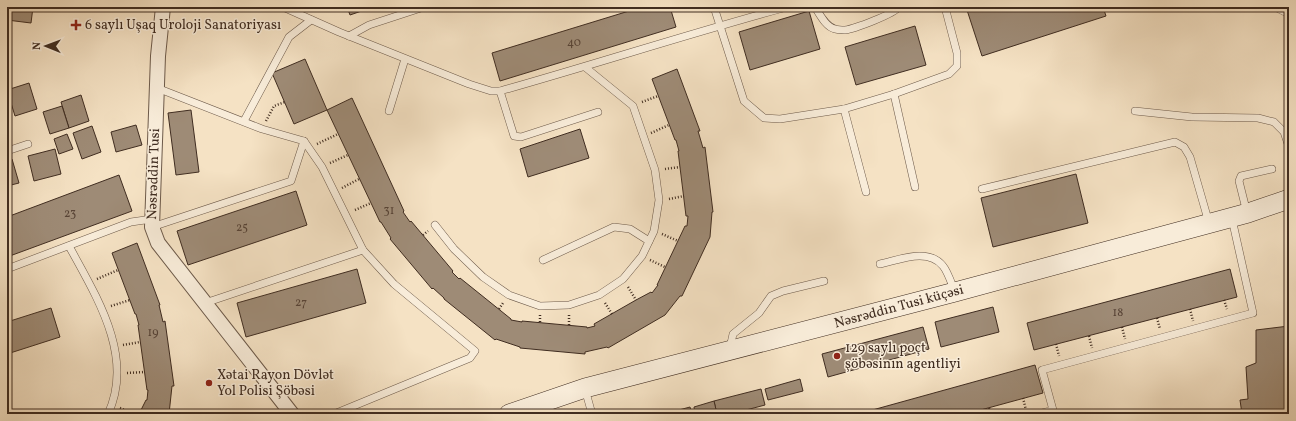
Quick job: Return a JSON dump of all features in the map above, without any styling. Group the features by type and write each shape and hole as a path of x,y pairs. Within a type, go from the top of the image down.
{"main road":[{"name":"Nəsrəddin Tusi küçəsi","path":"509,414 584,388 956,292 1240,215 1289,199"}],"street":[{"name":"Nəsrəddin Tusi","path":"163,7 158,56 152,223 158,244 292,414"}],"lane":[{"path":"283,7 349,36 469,84 491,91 500,91 585,67 720,25 787,7"},
{"path":"349,36 369,25 424,7"},
{"path":"714,7 744,101 764,118 780,119 844,109 894,94 948,74 957,66 957,53 945,7"},
{"path":"815,7 826,24 834,29 844,30 888,15 899,7"},
{"path":"1275,7 1289,14"},
{"path":"244,122 289,37 311,20"},
{"path":"389,111 406,59"},
{"path":"435,225 454,249 483,277 509,295 540,306 569,305 599,295 623,279 642,256 654,231 659,200 656,170 633,106 585,67"},
{"path":"157,88 262,129 304,141 322,167 363,250 394,284 475,351 470,358 334,414"},
{"path":"500,91 514,136 520,137 598,112"},
{"path":"894,94 915,187"},
{"path":"844,109 866,192"},
{"path":"1135,111 1192,117 1258,118 1274,122 1284,132 1289,147"},
{"path":"7,269 131,222 152,223 291,181 304,141"},
{"path":"982,189 1175,142 1184,147 1190,157 1209,223"},
{"path":"7,151 28,144"},
{"path":"1038,414 1053,410 1042,370 1253,313 1240,215 1239,182 1241,176 1272,169"},
{"path":"543,260 614,227 630,229 649,241"},
{"path":"69,246 102,309 114,346 118,374 112,405 108,414"},
{"path":"204,303 363,250"},
{"path":"880,264 918,255 932,258 943,266 956,292"},
{"path":"730,350 733,334 759,313 771,296 824,281"},
{"path":"584,388 592,414"}],"path":[{"path":"633,106 658,96"},
{"path":"262,129 274,106 285,102"},
{"path":"644,136 669,125"},
{"path":"309,148 338,134"},
{"path":"322,167 348,155"},
{"path":"656,170 680,167"},
{"path":"334,191 359,179"},
{"path":"659,200 684,196"},
{"path":"346,214 370,203"},
{"path":"654,231 678,242"},
{"path":"642,256 666,268"},
{"path":"88,283 118,270"},
{"path":"623,279 636,300"},
{"path":"102,309 130,300"},
{"path":"114,346 140,342"},
{"path":"118,374 144,372"},
{"path":"1023,398 1027,414"},
{"path":"112,405 134,414"},
{"path":"989,408 990,414"}],"building":[{"path":"7,7 33,7 31,23 7,20"},
{"path":"347,7 373,7 350,15"},
{"path":"642,7 670,7 676,27 500,81 492,53"},
{"path":"966,7 1103,7 1106,16 982,56"},
{"path":"809,11 820,49 750,70 739,32"},
{"path":"915,26 926,65 856,85 845,47"},
{"path":"305,59 327,110 294,124 272,73"},
{"path":"677,69 700,131 698,131 703,148 705,147 713,212 710,237 682,296 680,296 665,315 608,348 585,352 585,354 520,348 496,339 495,340 444,299 433,288 432,289 390,239 391,238 380,222 327,110 352,98 404,211 403,212 459,279 460,278 511,320 587,328 595,326 594,324 636,300 651,292 652,293 658,285 685,226 687,226 688,216 686,216 679,151 652,79"},
{"path":"29,83 37,109 15,116 7,90"},
{"path":"81,95 89,121 69,128 61,102"},
{"path":"62,106 69,128 50,134 43,112"},
{"path":"191,110 199,172 176,175 168,113"},
{"path":"136,125 142,145 116,152 111,132"},
{"path":"92,126 101,152 82,159 73,133"},
{"path":"580,129 589,158 528,177 520,149"},
{"path":"67,134 73,149 59,154 54,139"},
{"path":"55,149 61,174 34,181 28,156"},
{"path":"12,159 19,183 7,186 7,161"},
{"path":"1076,174 1088,223 993,247 981,198"},
{"path":"119,175 132,211 7,257 7,217"},
{"path":"296,191 307,225 188,265 177,231"},
{"path":"137,243 160,305 163,322 165,321 174,386 172,386 169,414 139,414 147,400 148,390 139,325 112,253"},
{"path":"357,269 366,303 246,337 237,303"},
{"path":"1230,269 1237,297 1034,350 1027,323"},
{"path":"993,307 999,332 941,347 935,322"},
{"path":"51,308 60,337 7,354 7,322"},
{"path":"1289,326 1289,414 1242,414 1240,400 1248,399 1246,367 1256,363 1256,330"},
{"path":"923,327 929,349 828,377 822,354"},
{"path":"1035,365 1043,393 966,414 858,414"},
{"path":"800,379 803,391 768,400 765,389"},
{"path":"761,389 765,405 731,414 717,414 714,401"},
{"path":"714,401 717,414 695,414 694,407"},
{"path":"690,407 692,414 664,414"}],"place":[{"name":"6 saylı Uşaq Uroloji Sanatoriyası","path":"76,25"},
{"name":"129 saylı poçt şöbəsinın agentliyi","path":"837,356"},
{"name":"Xətai Rayon Dövlət Yol Polisi Şöbəsi","path":"209,383"}]}
